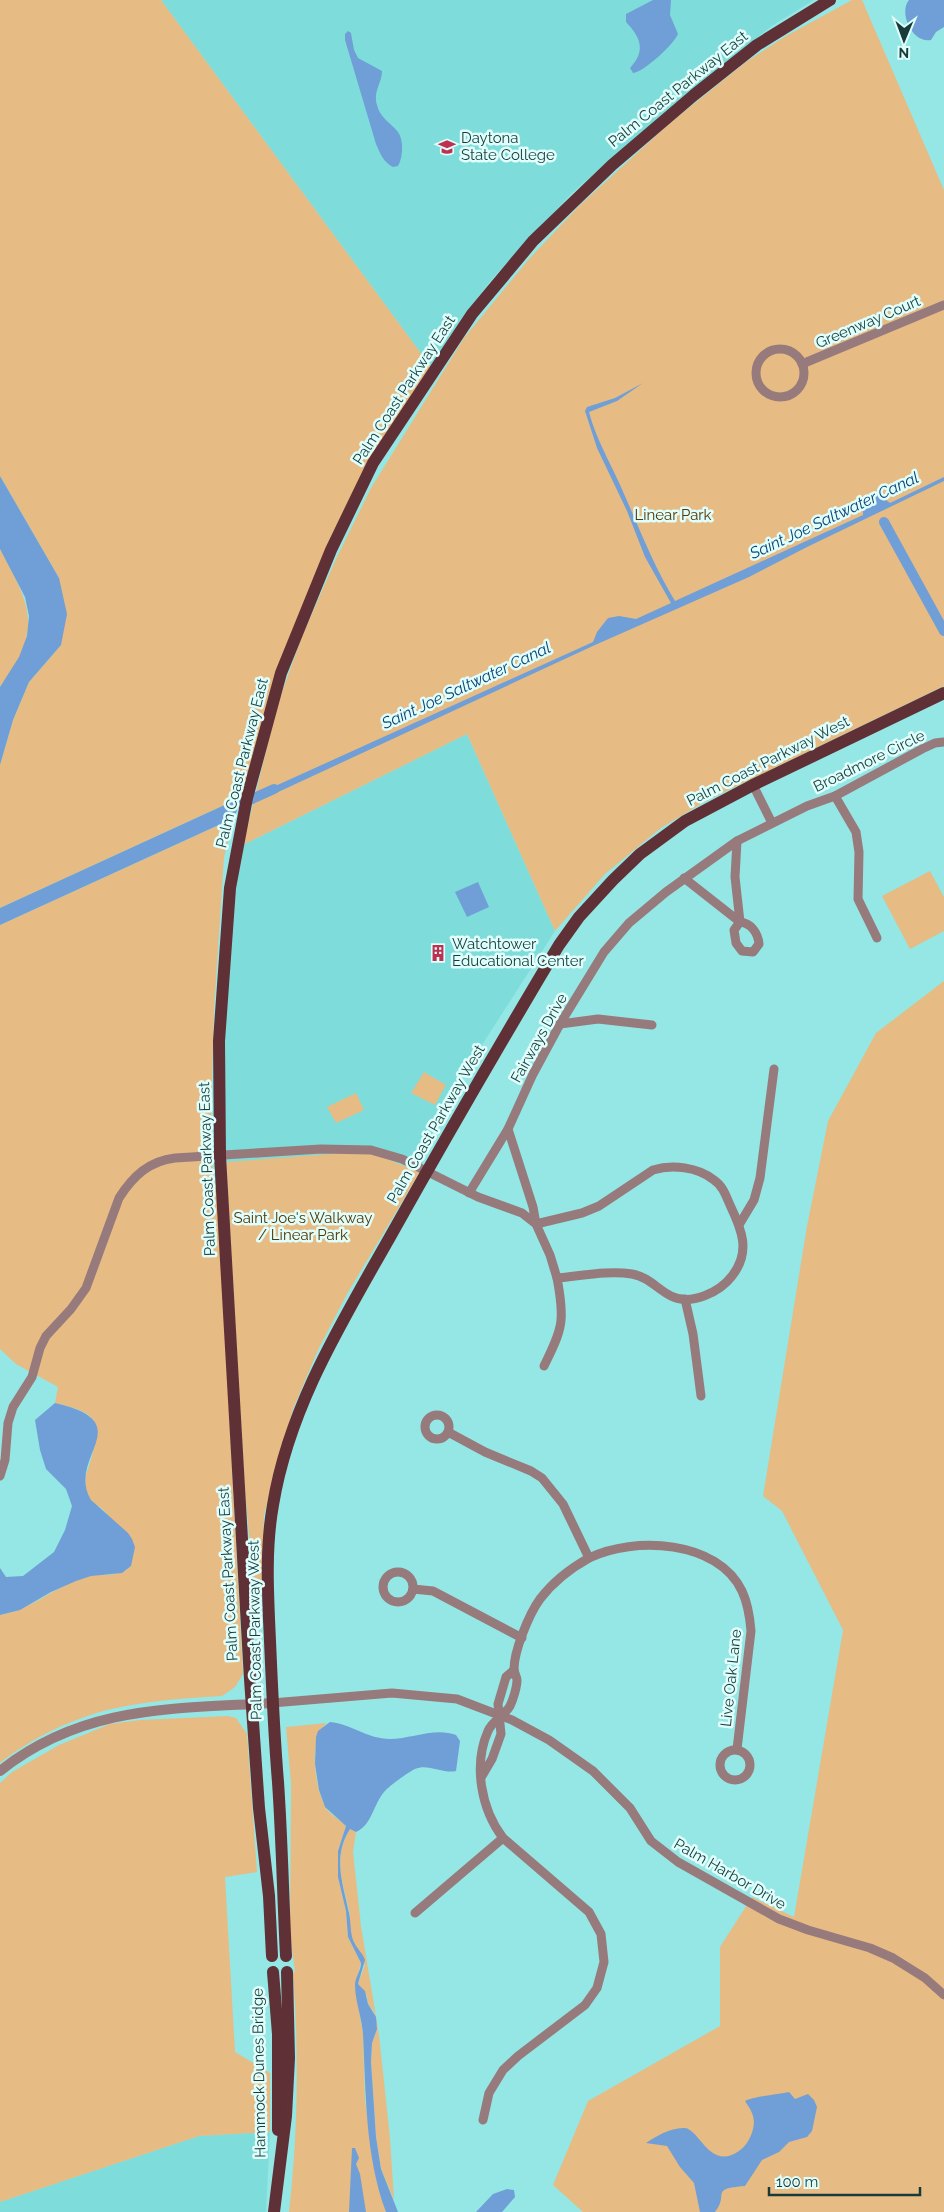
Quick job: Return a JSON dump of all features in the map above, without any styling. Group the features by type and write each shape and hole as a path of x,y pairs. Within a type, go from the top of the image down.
{"main road":[{"name":"Palm Coast Parkway East","path":"272,1956 269,1896 259,1808 252,1704 220,1156 220,1032 230,888 253,773 281,673 331,550 374,463 472,314 533,241 612,164 680,106 757,45 830,0"},
{"name":"Palm Coast Parkway West","path":"286,1956 282,1892 282,1832 272,1703 268,1567 271,1521 278,1481 302,1403 321,1360 427,1170 554,953 579,917 612,880 655,843 697,814 944,693"},
{"name":"Hammock Dunes Bridge","path":"273,1972 278,2034 278,2173"},
{"name":"Hammock Dunes Bridge","path":"274,2212 286,2116 289,2058 287,1972"}],"street":[{"name":"Greenway Court","path":"802,364 944,305"},
{"name":"Greenway Court","path":"776,349 789,350 798,357 802,364 803,379 794,392 787,396 780,397 765,392 756,380 757,363 768,351 776,349"},
{"name":"Broadmore Circle","path":"807,806 835,796 922,749 935,743 944,742"},
{"path":"753,785 772,823"},
{"path":"835,796 856,832 859,852 858,899 877,938"},
{"name":"Fairways Drive","path":"469,1193 508,1129 533,1074 560,1024 604,952 616,937 648,906 737,841 807,806"},
{"path":"684,878 740,922 735,877 737,841"},
{"path":"560,1024 598,1019 652,1025"},
{"path":"739,1224 754,1200 760,1178 774,1069"},
{"path":"508,1129 536,1224 550,1255 562,1305 562,1322 544,1366"},
{"path":"0,1476 5,1460 8,1423 13,1407 32,1377 40,1348 46,1336 71,1309 86,1288 119,1198 140,1172 156,1161 175,1158 321,1149 363,1149 391,1155 427,1170 469,1193 522,1213 536,1224"},
{"path":"536,1224 582,1213 600,1206 653,1170 670,1166 689,1169 715,1181 725,1193 739,1224 744,1241 743,1256 733,1276 709,1294 685,1299 671,1296 648,1279 634,1274 610,1273 556,1278"},
{"path":"685,1299 693,1334 701,1396"},
{"path":"448,1432 485,1452 525,1468 542,1478 563,1504 589,1558"},
{"name":"Live Oak Lane","path":"482,2120 492,2085 503,2070 518,2056 584,2005 597,1988 604,1962 600,1934 589,1912 503,1838 493,1823 482,1792 480,1754 488,1729 509,1707 517,1680 514,1670 522,1638 529,1617 545,1594 562,1577 589,1558 632,1546 672,1547 698,1554 712,1561 735,1579 746,1601 751,1631 737,1749"},
{"path":"412,1589 433,1591 522,1638"},
{"name":"Palm Harbor Drive","path":"272,1703 392,1693 457,1699 500,1716 550,1740 588,1767 627,1804 651,1841 678,1862 779,1919 808,1930 870,1948 893,1958 925,1978 944,1995"},
{"path":"0,1771 53,1739 76,1728 114,1716 142,1711 272,1703"},
{"path":"482,1776 492,1759 501,1734 500,1716"},
{"path":"415,1913 503,1838"}],"shaded area":[{"name":"Daytona State College","path":"161,0 814,0 773,25 676,102 572,193 492,279 460,320 431,367"},
{"path":"653,0 671,0 670,15 678,34 658,57 644,68 633,73 630,68 638,56 640,45 626,22 626,14"},
{"path":"909,0 944,0 944,27 936,32 931,40 924,40 918,37 909,26 905,12"},
{"path":"348,31 351,33 354,50 358,58 382,71 376,100 380,113 400,135 402,149 398,166 393,167 387,163 376,144 345,40 345,34"},
{"path":"643,383 617,401 589,412 599,441 646,545 675,601 863,515 863,499 877,493 890,503 944,477 944,481 749,577 595,645 261,800 262,792 593,642 597,632 608,618 619,616 636,619 671,603 645,557 627,511 597,448 585,411 587,407 615,398"},
{"path":"0,476 59,578 67,614 61,645 29,682 13,720 0,765 0,687 19,657 27,636 29,616 25,597 0,549"},
{"path":"467,734 555,931 441,1109 420,1172 388,1159 226,1162 224,1041 235,889 243,845"},
{"path":"242,797 234,818 0,925 0,908"},
{"path":"478,882 489,907 467,917 455,892"},
{"path":"55,1403 80,1411 94,1421 98,1431 87,1470 86,1484 91,1500 128,1533 132,1539 135,1547 131,1566 122,1573 91,1576 76,1581 51,1592 20,1610 0,1615 0,1568 6,1577 23,1576 54,1552 65,1530 72,1506 66,1489 46,1469 40,1450 35,1420"},
{"path":"330,1722 338,1723 374,1737 390,1739 440,1732 456,1735 460,1741 456,1771 451,1772 420,1767 403,1776 380,1797 366,1825 356,1832 350,1829 341,1850 340,1871 350,1916 352,1937 365,1960 358,1984 365,1991 368,2004 376,2017 377,2029 372,2043 371,2062 376,2137 381,2169 398,2212 386,2212 379,2191 370,2147 363,2034 355,1991 355,1982 361,1963 348,1937 346,1911 338,1877 338,1851 346,1826 325,1807 319,1790 315,1764 318,1731"},
{"path":"789,2092 795,2099 808,2094 814,2100 817,2107 812,2131 807,2137 789,2142 779,2152 762,2160 745,2186 723,2191 721,2201 715,2212 700,2212 694,2183 680,2167 667,2146 646,2143 670,2130 685,2128 696,2135 713,2153 720,2156 729,2156 744,2147 752,2132 754,2125 753,2117 745,2101"},
{"path":"270,2132 266,2212 0,2212 0,2202 199,2136"},
{"path":"352,2148 355,2148 359,2158 356,2164 360,2174 366,2212 349,2212"},
{"path":"507,2189 514,2190 515,2197 502,2212 476,2212 493,2194"}],"green space":[{"path":"0,0 161,0 431,367 326,548 242,797 0,908 0,765 13,720 29,682 61,645 59,578 0,476"},
{"name":"Linear Park","path":"852,0 862,0 944,190 944,686 706,801 661,828 605,874 555,931 467,734 243,845 277,706 303,634 336,559 371,488 464,338 529,259 579,206 670,123 746,62 786,36"},
{"path":"0,549 25,602 28,628 19,658 0,687"},
{"path":"234,818 224,857 214,1011 210,1149 218,1204 243,1674 235,1687 222,1696 138,1704 92,1714 44,1735 0,1763 0,1615 20,1609 81,1579 96,1575 116,1574 131,1566 107,1514 92,1501 86,1492 86,1477 96,1439 94,1422 90,1416 82,1411 55,1403 58,1387 16,1364 0,1349 0,925"},
{"path":"930,871 944,897 944,931 910,949 882,896"},
{"path":"944,981 944,2212 583,2212 553,2185 588,2101 720,2026 720,1947 752,1897 794,1917 843,1630 782,1511 763,1496 807,1226 828,1121 876,1033"},
{"path":"424,1072 446,1085 435,1105 411,1093"},
{"path":"356,1093 364,1110 336,1123 327,1107"},
{"name":"Saint Joe's Walkway / Linear Park","path":"343,1153 371,1153 420,1172 347,1294 318,1350 293,1409 264,1515 261,1598 255,1598 245,1492 226,1162"},
{"path":"227,1716 236,1718 247,1734 257,1872 225,1877 235,2052 270,2073 270,2132 199,2136 0,2202 0,1783 12,1772 59,1745 110,1724 140,1720"},
{"path":"327,1723 321,1730 317,1741 315,1766 323,1803 328,1811 346,1826 338,1851 338,1876 346,1911 348,1937 361,1963 355,1985 363,2034 365,2100 376,2179 386,2212 289,2212 296,2122 297,2063 293,1973 295,1972 290,1933 291,1784 286,1727"},
{"path":"350,1829 356,1832 353,1852 361,1926 379,2035 390,2138 394,2200 381,2169 376,2137 371,2062 372,2043 377,2029 374,2012 368,2004 367,1996 358,1984 365,1965 351,1934 349,1910 340,1869 342,1849"}],"waterway":[{"path":"884,522 944,631"},
{"name":"Saint Joe Saltwater Canal","path":"241,804 274,789"}],"place":[{"name":"Daytona State College","path":"447,147"},
{"name":"Watchtower Educational Center","path":"438,953"}]}
